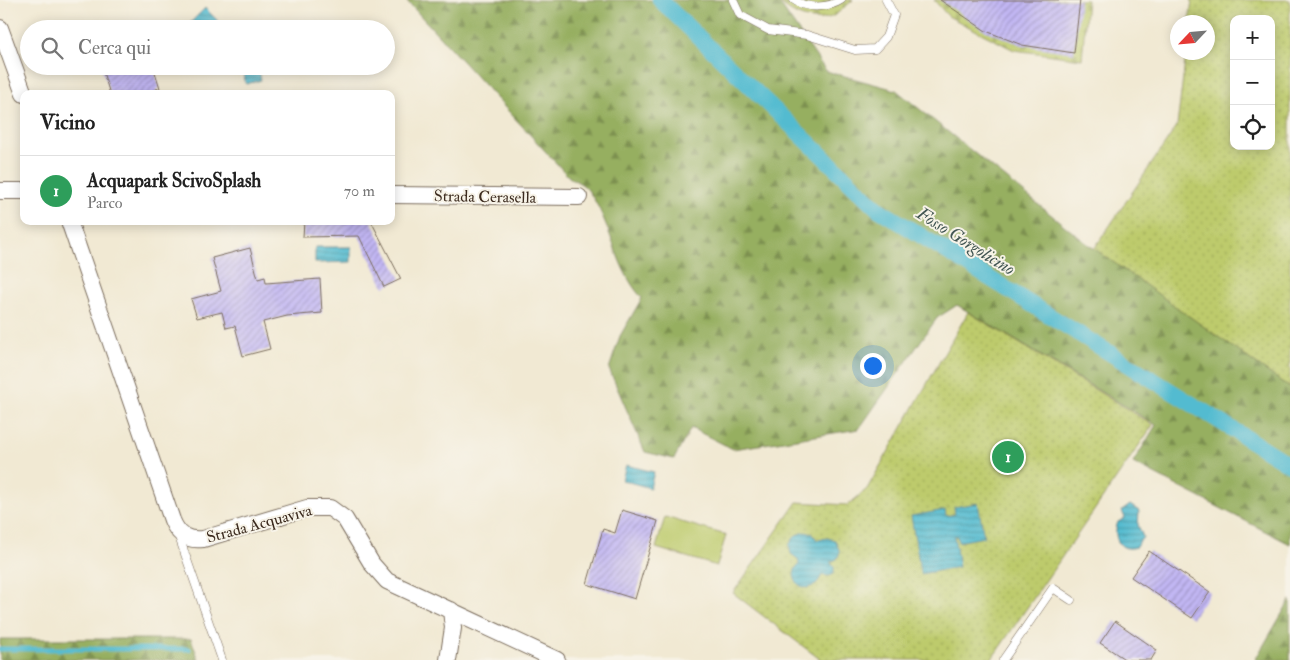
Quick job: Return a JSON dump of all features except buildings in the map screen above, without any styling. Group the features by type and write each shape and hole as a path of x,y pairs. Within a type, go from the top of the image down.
{"street":[{"path":"0,28 23,90"},
{"path":"0,191 20,191"},
{"name":"Strada Cerasella","path":"395,195 579,197"},
{"path":"71,225 177,530"},
{"name":"Strada Acquaviva","path":"177,530 188,539 203,539 307,508 330,508 340,514 350,526 367,558 382,576 408,592 451,610 556,660"},
{"path":"448,660 453,628 451,610"}],"lane":[{"path":"733,0 740,15 768,30 807,35 856,50 875,49 886,36 894,15 886,0"},
{"path":"794,0 798,3 822,6 835,4 841,0"},
{"path":"177,530 222,660"},
{"path":"1003,660 1053,588 1071,600"}],"green space":[{"path":"406,0 777,0 826,71 896,90 1085,242 1290,388 1290,544 1133,463 1156,425 957,305 937,318 859,429 733,449 691,428 674,459 645,452 609,369 620,336 642,298 625,273 603,216 586,188 569,177"},
{"path":"777,0 853,0 834,16 816,19 794,13"},
{"path":"934,0 1087,0 1082,59 1014,50 948,16"},
{"path":"1192,0 1290,0 1290,388 1094,249 1177,126 1185,60 1215,60 1215,15 1190,15"},
{"path":"968,312 1153,425 991,660 821,660 733,593 797,502 848,505 867,489"},
{"path":"665,517 726,535 717,566 656,548"},
{"path":"1290,600 1290,660 1255,660"},
{"path":"0,639 191,639 199,660 0,660"}],"water":[{"path":"205,8 217,20 193,20"},
{"path":"244,75 260,75 261,80 246,84"},
{"path":"315,247 351,247 351,262 315,263"},
{"path":"626,465 654,472 650,488 622,480"},
{"path":"978,503 984,537 958,542 957,536 954,536 959,567 921,574 911,516 945,510 946,516 955,514 954,507"},
{"path":"1130,505 1139,511 1138,525 1143,537 1136,547 1125,548 1118,542 1116,527 1118,522 1125,518 1122,511"},
{"path":"804,532 812,533 817,540 827,538 835,540 840,552 837,559 830,562 834,567 834,574 829,576 822,575 816,585 807,588 796,582 794,575 799,564 798,559 791,554 789,545 796,535"}],"waterway":[{"name":"Fosso Gorgolicino","path":"660,0 878,209 1290,465"},
{"path":"0,649 189,649"}],"place":[{"name":"Acquapark ScivoSplash","path":"1008,457"}]}
